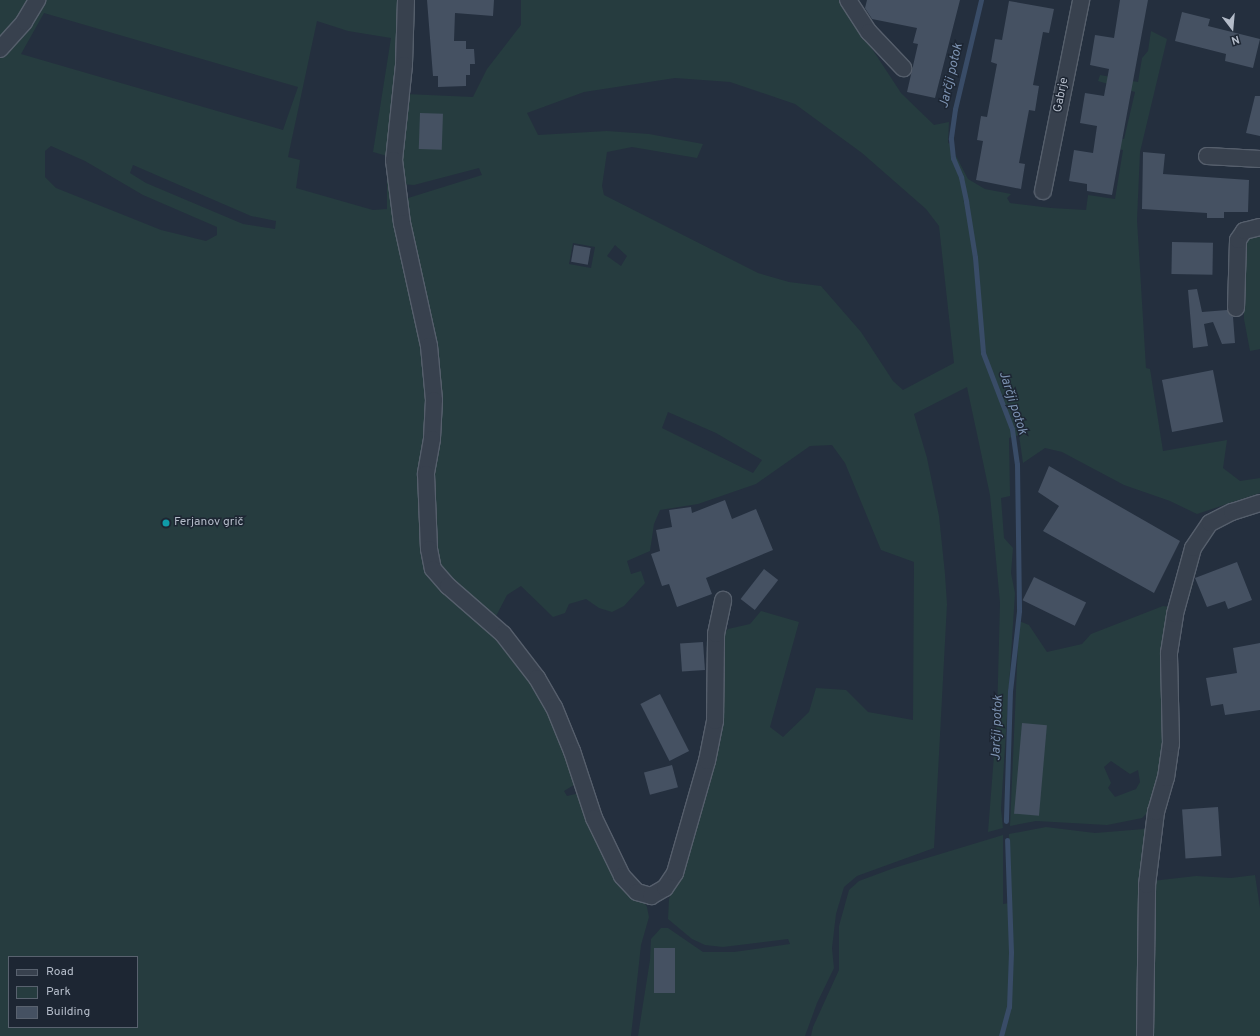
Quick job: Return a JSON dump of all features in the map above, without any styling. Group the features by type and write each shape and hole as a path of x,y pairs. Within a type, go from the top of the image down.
{"street":[{"path":"0,48 24,22 37,0"},
{"path":"406,0 404,65 394,160 402,224 429,346 434,400 432,439 426,474 429,548 433,569 448,586 502,634 537,678 560,722 594,818 622,876 638,892 651,896 665,888 675,873 708,761 715,721 716,634 723,600"},
{"path":"848,0 869,32 903,68"},
{"name":"Gabrje","path":"1043,191 1081,0"},
{"path":"1208,156 1260,159"},
{"path":"1236,308 1238,240 1244,232 1260,227"},
{"path":"1145,1036 1147,885 1156,812 1166,778 1171,744 1169,653 1175,614 1193,548 1210,523 1232,512 1260,503"}],"green space":[{"path":"0,0 32,0 0,42"},
{"path":"43,0 400,0 391,154 423,343 429,400 425,557 498,633 540,690 577,783 564,791 567,796 580,793 647,907 649,917 641,945 631,1036 0,1036 0,54","holes":["44,13 298,87 283,130 21,54","317,21 348,31 391,38 373,152 387,156 387,209 373,210 296,188 300,160 288,157","51,146 85,161 143,195 217,227 217,235 206,241 161,230 56,188 45,177 45,151","133,165 251,216 276,221 275,229 243,224 146,183 130,173"]},
{"path":"521,0 840,0 901,93 934,125 949,122 948,143 954,145 955,154 968,179 985,189 1011,194 1007,198 1010,203 1051,208 1086,210 1088,195 1115,199 1123,150 1102,146 1103,136 1124,139 1135,92 1098,81 1100,75 1138,82 1142,58 1148,51 1151,31 1167,39 1140,152 1137,220 1146,368 1150,369 1163,451 1227,440 1223,468 1240,481 1260,478 1260,493 1197,514 1170,501 1124,485 1062,452 1045,448 1023,463 1019,435 1009,438 1010,496 1001,498 1004,538 1013,548 1011,573 1015,593 1001,809 1003,828 988,832 997,717 1000,603 990,495 967,387 914,414 927,458 939,516 947,604 934,848 857,876 844,887 836,914 832,948 834,968 817,1003 805,1036 638,1036 650,960 651,939 661,928 668,928 703,952 734,952 790,944 788,939 723,947 705,945 692,939 668,919 669,899 688,853 719,639 728,629 750,624 761,611 799,622 770,727 783,737 809,712 816,688 846,690 868,712 913,720 914,562 881,550 845,463 832,445 810,446 756,484 698,504 660,510 654,524 650,551 627,561 631,574 641,571 645,583 624,606 612,612 599,608 586,599 569,604 565,613 553,617 521,586 507,595 494,620 436,564 432,495 436,453 405,199 482,175 479,168 414,185 401,184 399,166 406,94 473,97 487,69 521,25","holes":["675,78 730,82 795,104 862,153 926,209 939,226 954,363 903,390 893,381 861,332 821,286 789,282 758,273 604,195 602,186 607,152 632,147 697,158 703,144 649,134 607,131 538,135 527,113 584,92","573,243 595,247 591,268 569,264","615,245 627,256 621,266 607,256","668,412 716,433 762,460 753,473 662,428"]},
{"path":"1260,232 1260,349 1250,351 1244,319 1243,263 1245,239"},
{"path":"1163,606 1169,607 1166,754 1151,809 1142,818 1107,825 1036,821 1010,826 1019,621 1029,625 1047,652 1082,644 1091,634","holes":["1111,761 1130,774 1138,770 1140,782 1136,789 1115,797 1108,788 1111,783 1104,767"]},
{"path":"1046,827 1095,833 1144,829 1148,835 1140,1036 811,1036 813,1027 839,970 839,926 849,890 859,881 894,868 1003,835 1003,904 1010,903 1009,834"},
{"path":"1255,875 1260,908 1260,1036 1150,1036 1152,881 1196,876 1231,878"}],"building":[{"path":"427,0 494,0 493,16 455,13 454,41 466,41 466,49 474,49 475,64 470,64 470,75 466,75 466,86 438,87 438,76 433,76"},
{"path":"867,0 960,0 935,98 907,92 918,44 913,43 917,28 872,19 865,8"},
{"path":"1120,0 1148,0 1112,195 1087,191 1087,184 1069,181 1074,150 1093,153 1097,126 1080,123 1085,93 1104,96 1109,69 1090,65 1095,35 1114,38"},
{"path":"1009,1 1054,9 1049,33 1043,32 1033,85 1039,86 1035,111 1029,110 1019,163 1025,164 1021,189 976,180 983,141 977,140 981,116 987,117 997,64 991,62 995,39 1002,40"},
{"path":"1182,12 1210,19 1208,26 1260,39 1253,68 1225,61 1226,54 1175,41"},
{"path":"1255,96 1260,96 1260,136 1246,133"},
{"path":"420,113 443,114 442,150 419,149"},
{"path":"1143,152 1165,154 1163,174 1249,180 1248,212 1224,212 1224,218 1207,218 1207,213 1142,209"},
{"path":"1172,242 1213,243 1212,275 1171,274"},
{"path":"574,245 591,248 588,265 571,262"},
{"path":"1197,289 1202,312 1227,310 1233,317 1235,343 1222,344 1213,322 1204,324 1208,346 1193,348 1188,290"},
{"path":"1213,370 1223,422 1172,432 1162,380"},
{"path":"1049,466 1180,541 1154,593 1043,531 1059,506 1038,492"},
{"path":"725,500 732,519 756,509 773,550 706,578 712,594 677,607 669,584 662,586 651,554 660,551 656,530 672,527 669,510 691,507 692,513"},
{"path":"1237,562 1252,600 1228,609 1225,601 1207,607 1195,578"},
{"path":"764,569 778,580 755,610 741,599"},
{"path":"1034,577 1086,602 1075,626 1023,600"},
{"path":"703,642 705,670 682,672 680,644"},
{"path":"1260,643 1260,710 1225,715 1223,704 1211,706 1206,678 1237,673 1233,648"},
{"path":"660,694 689,751 669,761 640,704"},
{"path":"1022,723 1047,725 1039,816 1014,814"},
{"path":"672,765 678,787 650,795 644,773"},
{"path":"1218,807 1221,856 1186,858 1182,810"},
{"path":"654,948 675,948 675,993 654,993"}],"waterway":[{"name":"Jarčji potok","path":"981,0 955,109 951,139 953,158 961,177 966,201 975,257 983,353 1012,429 1017,464 1019,611 1010,691 1006,821"},
{"name":"Jarčji potok","path":"1001,1036 1009,1007 1011,952 1007,840"}],"place":[{"name":"Ferjanov grič","path":"166,523"}]}
